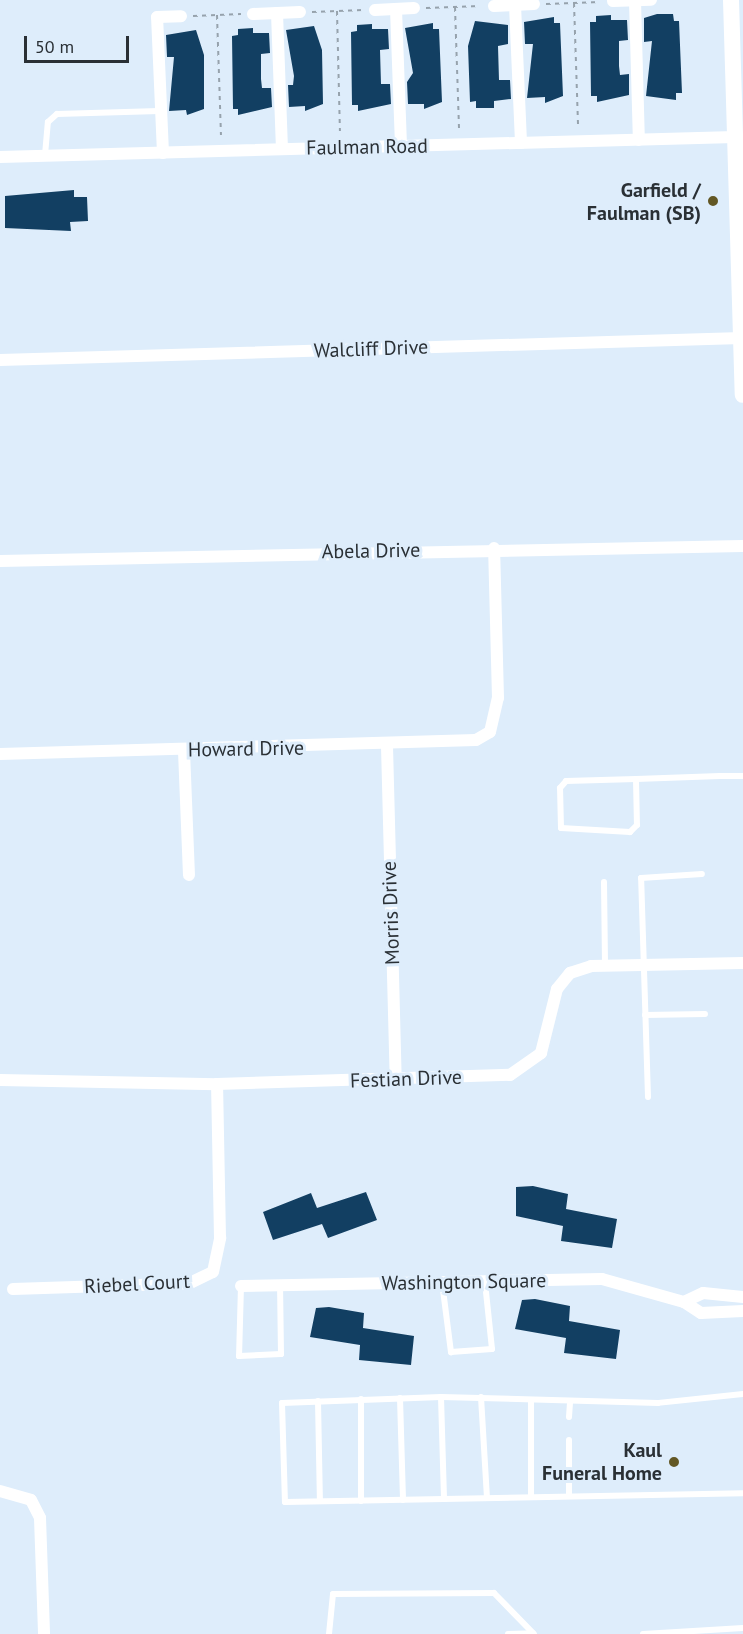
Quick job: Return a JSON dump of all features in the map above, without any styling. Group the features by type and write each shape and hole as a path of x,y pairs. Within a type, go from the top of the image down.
{"main road":[{"path":"731,0 735,137 740,205 743,394"}],"street":[{"path":"613,1 651,0"},
{"path":"635,1 639,140"},
{"path":"494,6 534,4"},
{"path":"515,5 520,143"},
{"path":"375,10 414,8"},
{"path":"396,9 401,146"},
{"path":"253,14 300,12"},
{"path":"278,13 282,149"},
{"path":"163,153 159,111 157,17 181,16"},
{"name":"Faulman Road","path":"0,157 735,137"},
{"name":"Walcliff Drive","path":"0,360 742,338"},
{"name":"Abela Drive","path":"0,561 494,548 743,546"},
{"name":"Howard Drive","path":"0,754 387,746 461,742 490,732 498,698 494,548"},
{"name":"Morris Drive","path":"387,746 396,1081"},
{"path":"184,751 189,874"},
{"name":"Festian Drive","path":"0,1080 217,1084 396,1081 524,1070 548,1039 563,978 579,969 605,965 743,963"},
{"name":"Riebel Court","path":"14,1289 190,1283 213,1272 220,1238 217,1084"},
{"name":"Washington Square","path":"241,1286 618,1281 684,1302 701,1313 743,1311"},
{"path":"684,1302 704,1293 743,1297"},
{"path":"0,1491 31,1500 40,1518 44,1634"}],"lane":[{"path":"45,156 48,122 57,114 159,111"},
{"path":"636,779 637,825 630,832 561,828 560,788 566,781 636,779 743,776"},
{"path":"648,1097 641,879 702,874"},
{"path":"604,882 605,965"},
{"path":"645,1015 705,1014"},
{"path":"442,1282 451,1352 492,1349 485,1282"},
{"path":"241,1286 239,1356 281,1354 280,1286"},
{"path":"743,1394 658,1403 570,1403 481,1397 282,1403 285,1502 743,1493"},
{"path":"441,1397 444,1499"},
{"path":"481,1397 487,1498"},
{"path":"400,1398 403,1500"},
{"path":"361,1399 361,1501"},
{"path":"531,1400 531,1497"},
{"path":"318,1401 320,1501"},
{"path":"569,1417 570,1403"},
{"path":"568,1496 569,1440"},
{"path":"329,1634 333,1594 494,1593 534,1634"},
{"path":"643,1634 743,1628"},
{"path":"508,1634 534,1634"}],"path":[{"path":"534,4 613,1"},
{"path":"574,3 578,124"},
{"path":"414,8 494,6"},
{"path":"455,7 459,128"},
{"path":"300,12 375,10"},
{"path":"337,11 340,131"},
{"path":"181,16 253,14"},
{"path":"217,15 221,135"}],"building":[{"path":"657,14 673,14 674,21 679,21 682,93 676,93 676,100 646,96 652,41 644,42 644,18"},
{"path":"611,15 611,20 627,20 628,40 619,41 619,66 620,75 629,74 629,95 597,102 597,96 591,96 590,22 596,22 596,16"},
{"path":"554,17 554,23 560,23 563,96 545,103 545,97 527,98 533,44 525,44 524,22"},
{"path":"475,21 508,25 508,44 498,46 499,80 510,80 511,99 494,101 494,108 476,108 476,101 470,102 468,46"},
{"path":"433,23 433,29 439,29 442,102 424,109 424,104 408,104 407,82 413,73 405,28"},
{"path":"372,24 372,29 388,29 389,49 380,50 381,84 390,84 391,104 358,111 358,105 352,105 351,32 357,31 357,25"},
{"path":"314,26 322,50 323,104 305,111 305,106 289,107 288,85 293,85 294,76 286,30"},
{"path":"253,28 253,33 269,33 270,53 261,54 261,79 262,88 271,88 272,107 238,115 238,109 233,109 232,36 238,35 238,29"},
{"path":"196,30 204,55 204,109 187,115 186,110 169,111 174,57 167,57 166,35"},
{"path":"74,190 74,197 87,197 88,221 70,222 71,231 5,228 5,196"},
{"path":"533,1186 568,1194 566,1209 617,1219 612,1248 561,1241 563,1226 516,1216 516,1187"},
{"path":"366,1192 377,1220 328,1238 322,1224 273,1240 263,1212 311,1193 317,1208"},
{"path":"535,1299 570,1306 569,1321 620,1330 616,1359 564,1353 566,1338 515,1329 522,1300"},
{"path":"329,1307 364,1313 363,1328 414,1336 411,1365 359,1360 360,1345 310,1337 316,1308"}],"place":[{"name":"Garfield / Faulman (SB)","path":"713,201"},
{"name":"Kaul Funeral Home","path":"674,1462"}]}
